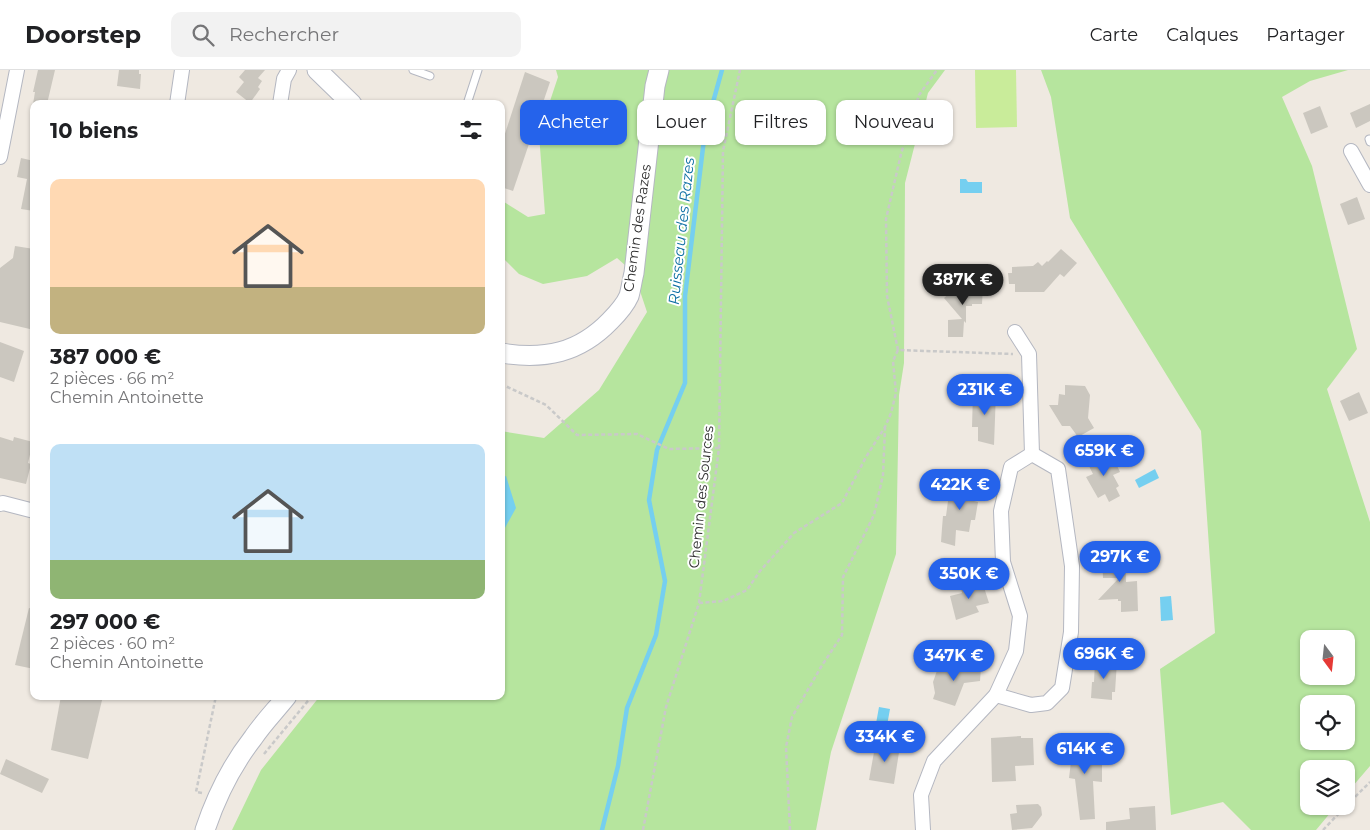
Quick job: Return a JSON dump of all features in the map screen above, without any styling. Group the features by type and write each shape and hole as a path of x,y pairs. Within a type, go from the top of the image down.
{"street":[{"path":"0,158 16,70"},
{"path":"177,100 182,70"},
{"path":"281,100 284,79 289,70"},
{"path":"317,70 348,100"},
{"name":"Chemin des Razes","path":"505,354 524,356 551,354 575,347 598,333 615,316 628,296 634,273 654,86 659,70"},
{"path":"1352,152 1370,185"},
{"path":"1015,332 1030,354 1032,454"},
{"path":"922,830 921,795 934,761 996,695 1016,651 1020,616 1003,562 1001,511 1011,467 1032,454"},
{"path":"996,695 1031,705 1047,703 1062,688 1070,642 1072,566 1058,470 1032,454"},
{"path":"0,504 3,503 30,510"},
{"path":"205,830 220,792 238,760 252,738 285,700"}],"lane":[{"path":"413,70 430,76"},
{"path":"468,100 478,70"}],"path":[{"name":"Chemin des Sources","path":"644,830 666,707 699,603 719,448 723,151 740,70"},
{"path":"699,603 723,601 747,590 760,571 794,533 842,503 866,457 885,427 896,394 893,361 898,350 887,296 886,219 919,95 936,70"},
{"path":"898,350 1030,354"},
{"path":"505,386 546,405 577,435 637,434 669,449 719,448"},
{"path":"790,830 786,747 792,717 842,635 843,577 874,515 883,475 885,427"},
{"path":"215,700 196,792 210,795 212,789 220,792"},
{"path":"258,761 309,700"},
{"path":"1355,797 1370,782"},
{"path":"1324,830 1338,815"}],"green space":[{"path":"556,70 945,70 928,93 926,100 836,100 836,145 915,145 905,183 904,363 899,395 896,554 831,752 816,830 232,830 261,770 317,700 505,700 505,432 544,438 599,390 647,312 634,273 617,258 587,276 543,284 519,274 505,260 505,203 528,217 545,214 540,145 627,145 627,100 550,100 558,77"},
{"path":"975,70 1016,70 1017,127 976,128"},
{"path":"1041,70 1348,70 1310,81 1282,97 1312,166 1357,349 1327,389 1370,522 1370,766 1355,784 1355,760 1300,760 1300,815 1328,815 1316,830 1251,830 1223,802 1171,815 1160,669 1215,633 1201,431 1070,218 1051,97"}],"water":[{"path":"960,179 966,179 968,182 982,182 982,193 960,193"},
{"path":"975,376 993,377 997,379 998,383 994,387 975,386"},
{"path":"1155,469 1159,478 1139,488 1135,480"},
{"path":"505,476 516,508 505,528"},
{"path":"1171,596 1173,620 1161,621 1160,597"},
{"path":"938,642 954,647 951,656 935,652"},
{"path":"879,707 890,709 886,731 884,730 880,733 878,729 875,729"}],"building":[{"path":"38,70 55,70 48,100 34,100 35,92 33,92"},
{"path":"119,70 139,70 139,74 141,74 140,89 117,86"},
{"path":"245,70 265,70 258,78 262,81 258,87 260,89 252,100 246,100 236,92 244,82 239,77"},
{"path":"525,72 550,82 544,100 520,100 520,145 529,145 513,191 505,188 505,134"},
{"path":"1370,104 1370,121 1356,128 1350,113"},
{"path":"1320,106 1328,127 1311,134 1303,113"},
{"path":"21,158 30,160 30,210 21,209 27,179 17,177"},
{"path":"1357,197 1365,219 1348,225 1340,204"},
{"path":"15,246 30,248 30,329 0,322 0,268 13,258"},
{"path":"1061,249 1077,263 1064,277 1060,274 1044,292 1015,292 1015,284 1009,284 1008,273 1012,273 1012,267 1033,266 1038,262 1042,266"},
{"path":"959,285 983,285 982,304 966,306 966,323 964,321 963,337 948,337 948,320 962,319 944,298"},
{"path":"0,342 24,351 14,382 0,377"},
{"path":"1065,385 1085,386 1090,395 1088,418 1094,428 1078,437 1070,426 1062,426 1049,405 1058,405 1059,394 1065,395"},
{"path":"973,392 996,392 994,445 978,441 978,427 972,427"},
{"path":"1359,392 1368,413 1349,421 1340,401"},
{"path":"0,437 13,441 14,437 30,441 28,463 30,464 30,468 26,484 0,478"},
{"path":"1110,451 1120,472 1113,475 1119,486 1116,488 1120,496 1109,502 1105,494 1098,498 1086,477 1093,474 1088,464"},
{"path":"962,478 977,480 974,501 978,502 975,520 971,520 969,532 956,530 955,546 941,542 943,516 946,516 950,486 960,487"},
{"path":"1125,554 1126,582 1137,581 1138,611 1121,612 1121,601 1118,601 1118,599 1098,600 1119,578 1103,578 1102,555"},
{"path":"982,581 989,603 976,606 979,612 956,620 950,596 962,593 961,588"},
{"path":"29,608 30,608 30,668 15,665"},
{"path":"1095,661 1117,661 1115,692 1112,692 1112,700 1091,698"},
{"path":"963,662 981,668 980,681 964,683 955,706 933,699 935,693 933,682 939,665 957,671"},
{"path":"60,700 102,700 88,759 51,750"},
{"path":"1021,736 1021,738 1033,738 1034,765 1015,766 1016,781 992,782 991,738"},
{"path":"1074,737 1094,738 1093,764 1102,765 1102,782 1093,781 1095,819 1080,820 1075,779 1069,778"},
{"path":"876,741 900,746 894,784 869,780"},
{"path":"6,759 49,779 42,793 0,774"},
{"path":"1038,804 1041,807 1042,815 1032,828 1012,830 1010,814 1017,813 1016,805"},
{"path":"1155,806 1156,830 1106,830 1106,822 1130,819 1129,808"}],"waterway":[{"name":"Ruisseau des Razes","path":"602,830 618,766 627,708 656,635 665,581 649,500 657,450 685,383 685,296 705,131 722,70"}]}
